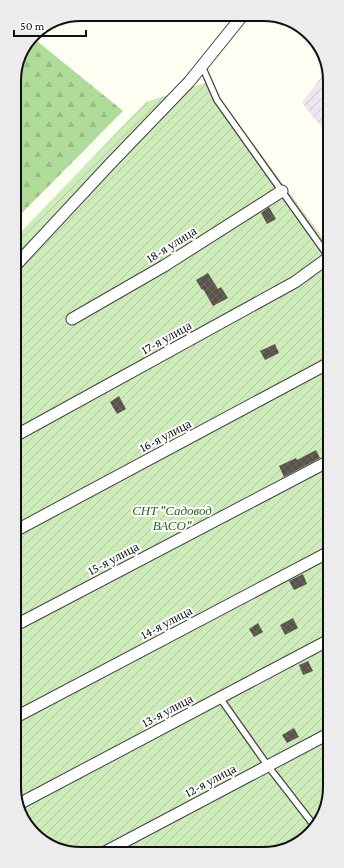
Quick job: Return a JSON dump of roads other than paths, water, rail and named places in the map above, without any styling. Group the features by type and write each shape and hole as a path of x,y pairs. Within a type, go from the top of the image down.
{"street":[{"path":"21,260 189,82 238,21"},
{"name":"18-я улица","path":"72,319 164,266 282,191"},
{"name":"17-я улица","path":"21,433 295,282 323,261"},
{"name":"16-я улица","path":"21,528 323,366"},
{"name":"15-я улица","path":"21,622 323,463"},
{"name":"14-я улица","path":"21,714 323,555"},
{"name":"13-я улица","path":"23,801 323,643"},
{"name":"12-я улица","path":"114,847 323,736"}],"lane":[{"path":"202,66 218,100 323,250"},
{"path":"220,698 268,766 312,822"}],"park label":[{"name":"СНТ \"Садовод ВАСО\"","path":"172,518"}]}
